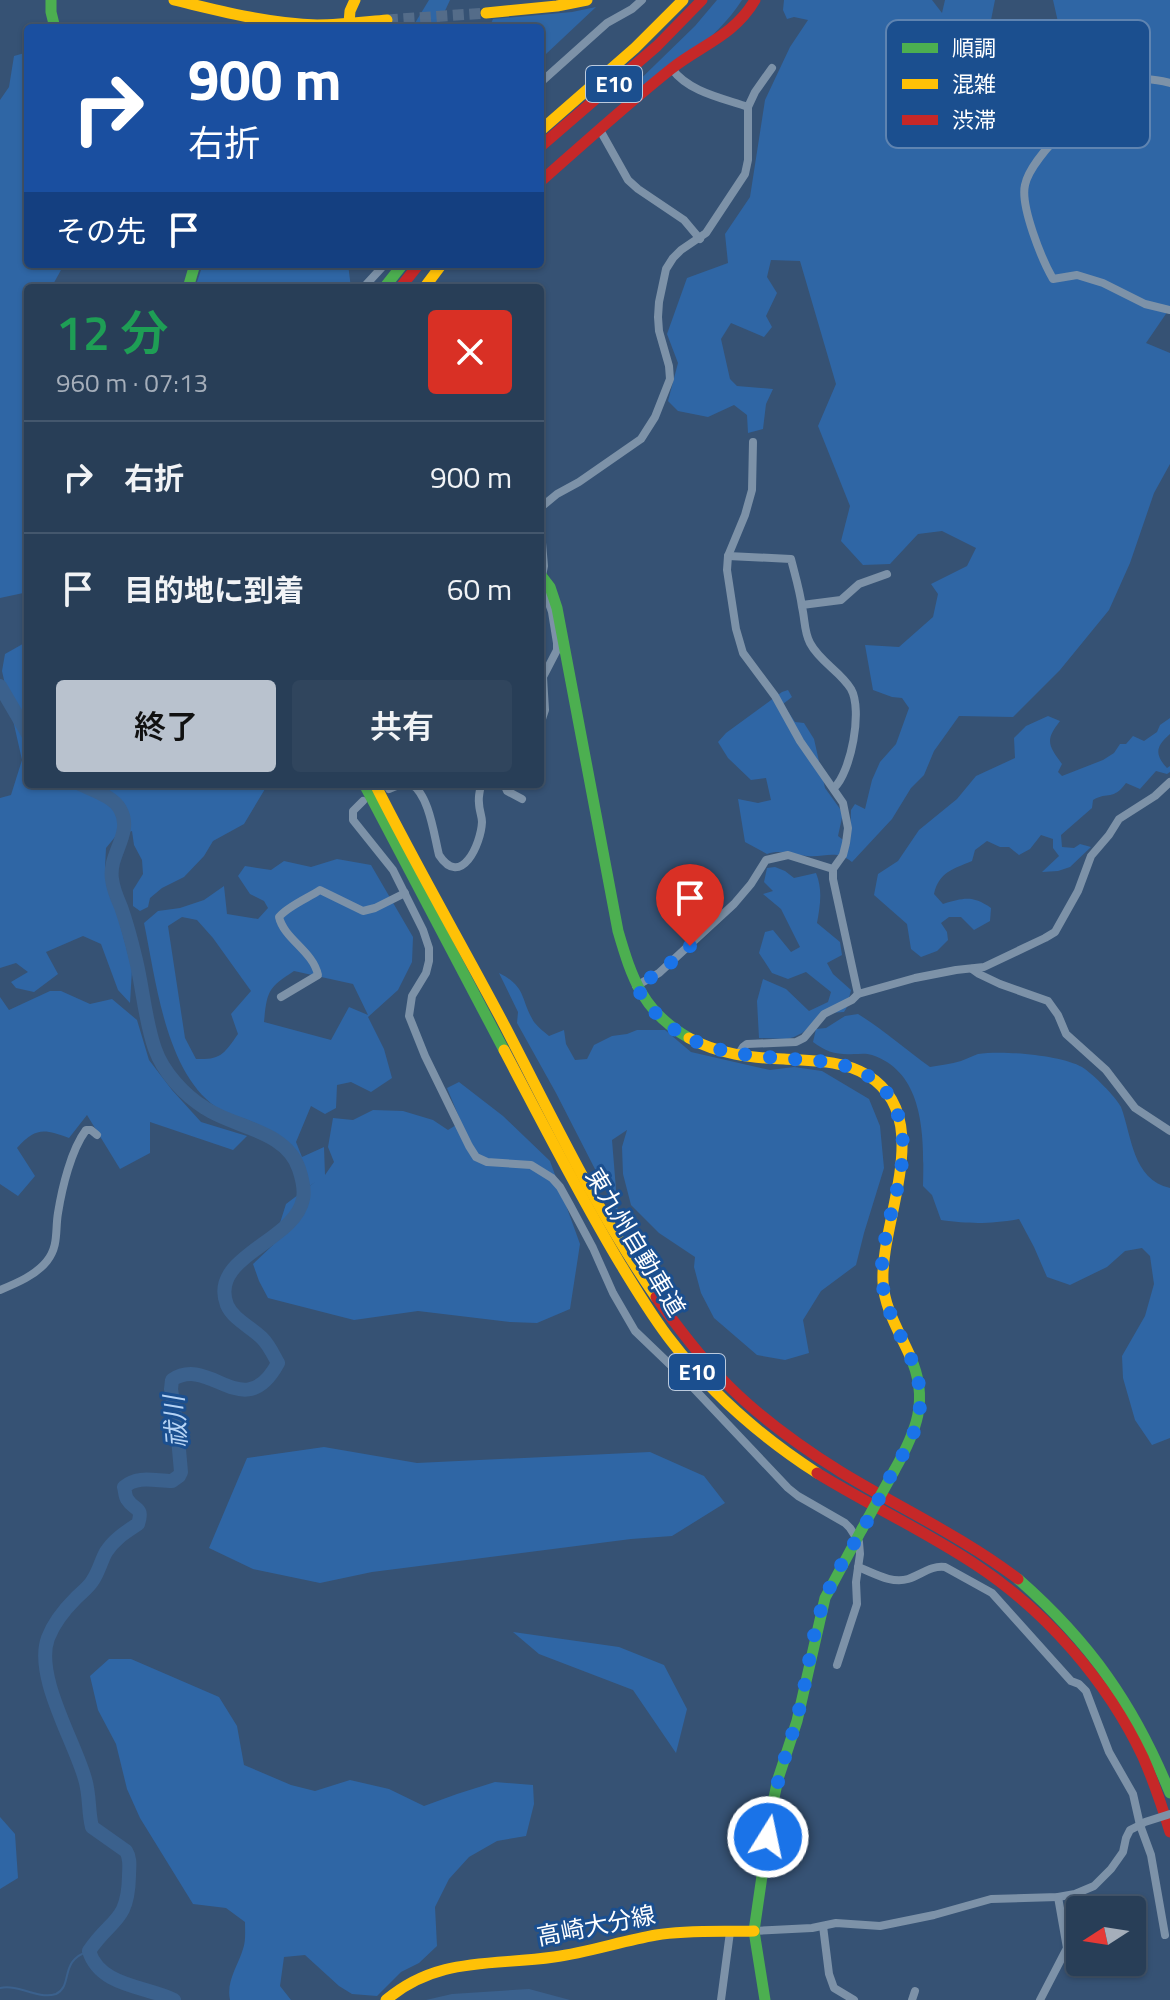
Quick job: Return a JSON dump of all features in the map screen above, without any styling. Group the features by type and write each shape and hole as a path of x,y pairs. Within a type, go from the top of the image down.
{"main road":[{"path":"51,0 54,24"},
{"path":"174,0 247,17 303,24"},
{"path":"349,23 355,0"},
{"path":"486,13 587,0"},
{"name":"E10","path":"544,128 635,48 683,0"},
{"name":"E10","path":"544,144 657,46 702,0"},
{"path":"544,179 692,53 736,28 755,0"},
{"path":"333,24 387,20"},
{"path":"387,284 400,268"},
{"path":"403,284 416,268"},
{"path":"544,580 557,608 618,931 636,986 654,1012 680,1033 703,1044 738,1055 844,1065 872,1078 890,1098 903,1127 901,1172 882,1259 883,1284 889,1310 916,1370 920,1407 915,1428 830,1586 821,1610 797,1721 772,1807 754,1931 765,2000"},
{"name":"東九州自動車道","path":"366,788 595,1221 650,1312 675,1346 726,1401 777,1444 846,1490 978,1567 1044,1620 1106,1695 1150,1773 1170,1832"},
{"name":"東九州自動車道","path":"377,788 579,1169 654,1294 691,1345 746,1403 787,1435 861,1485 988,1557 1044,1603 1087,1648 1118,1691 1139,1724 1170,1793"},
{"name":"高崎大分線","path":"386,2000 403,1985 420,1976 451,1968 563,1956 658,1935 754,1931"}],"street":[{"path":"544,79 600,28 642,0"},
{"path":"544,505 641,439 655,417 670,379 658,317 666,269 681,250 706,233 745,174 748,107 772,68"},
{"path":"672,69 691,86 748,107"},
{"path":"1150,79 1170,83"},
{"path":"600,130 628,180 684,220 700,239"},
{"path":"1046,148 1029,172 1023,195 1046,268 1053,279 1077,275 1103,283 1145,304 1170,310"},
{"path":"367,284 381,268"},
{"path":"753,442 752,490 728,556 734,619 743,653 775,696 800,741 843,803 848,828 843,855 833,869 833,879 858,994"},
{"path":"728,556 791,559 810,644 853,693 856,719 851,749 841,782 834,788"},
{"path":"802,605 841,600 859,584 887,574"},
{"path":"544,590 552,612 557,650 544,675"},
{"path":"738,1055 747,1044 796,1042 804,1038 824,1014 858,994 915,978 984,967 1055,932 1078,891 1091,856 1119,819 1155,796 1170,782"},
{"path":"416,788 425,802 439,855 443,862 459,868 468,861 481,828 478,802 480,788"},
{"path":"506,788 522,799"},
{"path":"363,801 355,807 353,820 393,870 429,948 426,973 412,996 409,1016 425,1056 476,1157 487,1162 531,1165 552,1178 583,1229 628,1321 641,1338 788,1488 860,1534 856,1611 837,1665"},
{"path":"636,986 659,973 734,904 766,860 788,855 833,869"},
{"path":"281,997 318,975 306,952 281,925 279,917 284,911 320,890 363,911 405,893"},
{"path":"972,969 1000,984 1048,1001 1066,1034 1106,1070 1135,1108 1170,1131"},
{"path":"0,1290 36,1271 50,1258 56,1246 58,1215 72,1159 86,1130 97,1135"},
{"path":"858,1567 891,1580 906,1580 937,1566 945,1567 992,1593 1071,1681 1086,1691 1109,1752 1133,1794 1143,1823 1165,1935"},
{"path":"754,1931 797,1930 836,1923 880,1926 991,1899 1075,1894 1094,1886 1111,1869 1123,1852 1130,1830 1170,1814"},
{"path":"1040,2000 1067,1948 1058,1897"},
{"path":"823,1926 829,1974 834,1988 854,2000"},
{"path":"721,2000 730,1932"}],"shaded area":[{"path":"429,0 450,0 439,24 414,24"},
{"path":"717,0 742,0 718,29 690,55 629,102 619,100 695,26"},
{"path":"784,0 932,0 942,13 945,0 995,0 991,20 886,20 886,148 1150,148 1150,20 1058,20 1053,0 1170,0 1170,308 1146,343 1170,353 1170,464 1154,493 1130,563 1109,610 1060,670 1013,717 959,716 934,751 924,775 911,788 892,819 852,862 835,855 767,854 745,842 738,799 758,803 771,800 766,778 751,780 728,758 718,742 726,733 788,690 792,697 783,704 795,722 804,723 814,739 825,788 843,813 838,836 850,845 851,810 855,804 865,809 872,780 880,762 896,744 909,708 902,698 873,690 865,645 899,647 933,617 938,594 931,584 967,566 976,548 942,531 918,534 890,564 863,565 841,541 850,506 818,426 836,384 800,261 771,260 767,277 777,293 766,316 772,327 764,337 731,323 721,339 730,379 737,386 773,389 766,404 763,429 748,433 747,415 734,405 708,417 678,411 668,401 678,363 667,334 687,278 728,263 725,234 750,197 765,100 790,47 808,20 787,19 783,10"},
{"path":"596,7 546,54 544,24 491,24 493,19"},
{"path":"24,53 24,268 65,268 53,284 24,284 24,593 0,598 0,100 9,87 14,56"},
{"path":"202,268 348,268 350,284 196,284"},
{"path":"24,643 24,788 266,788 244,824 213,841 204,856 184,877 162,888 150,898 148,907 140,911 133,906 133,890 143,874 142,860 134,845 132,831 115,837 106,848 105,868 132,969 130,1003 118,990 101,944 83,936 46,952 58,974 34,992 16,988 11,982 28,972 16,963 0,968 0,798 11,795 22,760 2,671 5,654"},
{"path":"1048,716 1060,721 1050,742 1062,764 1058,772 1062,776 1103,760 1133,736 1144,741 1170,718 1170,734 1158,750 1163,763 1167,768 1170,766 1170,772 1156,771 1140,789 1126,783 1114,794 1093,800 1092,808 1061,835 1062,847 1074,848 1080,844 1091,847 1070,867 1042,872 1059,856 1053,848 1053,839 1041,835 1030,849 1019,855 1009,847 987,841 975,850 972,861 943,876 934,894 943,904 968,899 978,901 991,908 990,921 974,930 961,917 949,917 941,923 948,940 937,951 921,957 911,949 907,924 874,895 878,874 898,861 919,830 957,799 976,776 1015,758 1014,738 1026,726"},
{"path":"337,859 371,865 413,937 412,962 398,990 368,1017 384,1049 392,1078 371,1092 351,1082 337,1085 336,1108 325,1114 311,1106 296,1142 302,1157 324,1147 325,1175 334,1162 328,1147 333,1118 353,1120 373,1110 403,1111 433,1120 448,1130 461,1122 447,1088 459,1082 503,1116 550,1161 580,1244 570,1309 537,1323 418,1311 354,1320 268,1298 253,1264 273,1245 286,1204 315,1182 298,1194 294,1153 260,1126 216,1107 199,1091 185,1071 165,1023 144,923 158,911 204,900 224,886 227,914 258,919 268,908 264,901 250,894 238,876 245,866 271,870 284,861 311,867","holes":["182,917 197,920 251,991 231,1014 238,1034 217,1057 196,1059 185,1038 168,926","294,971 353,984 368,1015 349,1007 331,1040 264,1022 270,991"]},
{"path":"775,867 794,878 816,873 820,892 817,923 840,942 842,955 827,963 833,974 851,990 844,1012 828,1013 802,1033 787,1039 759,1038 757,1001 763,979 786,989 809,1011 828,1002 831,992 806,972 788,979 772,973 759,953 765,932 773,930 791,952 800,947 781,909 763,894 773,891 764,882 767,868"},
{"path":"499,973 519,989 534,1022 543,1031 549,1036 564,1030 566,1044 575,1060 587,1059 594,1045 612,1036 637,1030 665,1030 691,1052 770,1070 794,1067 822,1071 869,1099 880,1126 884,1168 856,1265 821,1291 803,1320 809,1353 785,1360 757,1355 714,1318 701,1293 694,1267 695,1257 659,1233 631,1205 623,1174 622,1147 627,1130 612,1140 618,1214 517,1023 518,1012"},
{"path":"50,991 61,991 90,1004 112,999 137,1020 149,1060 201,1122 247,1136 233,1150 150,1122 150,1153 120,1169 87,1115 69,1138 53,1133 35,1133 17,1148 35,1176 18,1196 0,1184 0,997 9,1010"},
{"path":"858,1014 930,1067 988,1053 1046,1057 1082,1067 1104,1086 1121,1107 1141,1166 1157,1183 1170,1188 1170,1438 1152,1445 1135,1420 1123,1378 1122,1356 1145,1316 1154,1284 1150,1256 1142,1248 1125,1251 1107,1267 1070,1285 1047,1277 1019,1219 980,1223 941,1220 932,1195 923,1186 922,1129 912,1092 903,1077 890,1064 872,1055 837,1053 813,1042 816,1029 826,1028 845,1016"},
{"path":"324,1447 417,1463 650,1452 704,1476 725,1503 672,1536 372,1572 320,1583 253,1569 209,1548 247,1458"},
{"path":"513,1632 619,1647 664,1665 687,1709 676,1753 633,1690 539,1654"},
{"path":"109,1659 131,1659 219,1697 237,1726 244,1765 291,1785 315,1791 350,1780 389,1789 424,1806 495,1782 533,1785 534,1804 526,1836 497,1841 469,1857 449,1879 435,1907 437,1946 419,1963 401,1972 377,1996 352,1994 305,1955 284,1957 280,1986 291,2000 230,2000 231,1980 244,1946 245,1922 226,1908 193,1904 140,1818 127,1789 116,1744 98,1710 90,1676"},
{"path":"0,1817 15,1834 18,1878 0,1889"},
{"path":"529,1989 570,2000 426,2000 452,1994"}],"waterway":[{"name":"祓川","path":"0,686 24,727"},
{"name":"祓川","path":"89,788 112,800 124,818 123,835 112,870 113,883 133,947 152,1038 163,1066 182,1090 205,1108 258,1131 283,1146 299,1169 303,1187 303,1199 297,1214 241,1261 224,1288 230,1310 258,1334 278,1363 265,1381 252,1389 240,1389 200,1375 186,1374 172,1380 181,1472 172,1481 141,1480 124,1487 127,1499 139,1511 138,1524 109,1547 91,1583 53,1627 45,1653 51,1690 85,1779 92,1827 126,1851 129,1860 128,1891 122,1912 89,1951 95,1963 113,1979 174,2000"},
{"path":"0,1988 15,1988 42,1995 56,1994 64,1985 73,1961 89,1951"}],"tunnel":[{"path":"387,20 486,13"}],"traffic: fast":[{"path":"51,0 54,24"},
{"path":"189,284 194,268"},
{"path":"387,284 400,268"},
{"path":"544,579 557,608 623,948 634,979 650,1005 660,1017 689,1038"},
{"path":"366,788 504,1050"},
{"path":"894,1471 909,1443 920,1401 910,1356"},
{"path":"862,1529 894,1471"},
{"path":"765,2000 754,1931 772,1807 797,1721 825,1598 862,1529"},
{"path":"1018,1579 1067,1627 1108,1677 1141,1731 1170,1793"}],"traffic: slow":[{"path":"174,0 299,24"},
{"path":"349,23 355,0"},
{"path":"486,13 587,0"},
{"path":"544,128 635,48 683,0"},
{"path":"335,24 387,20"},
{"path":"427,284 439,268"},
{"path":"377,788 592,1194 656,1297"},
{"path":"689,1038 735,1054 847,1066 867,1075 888,1093 899,1116 902,1143 883,1282 889,1311 910,1356"},
{"path":"504,1050 605,1239 665,1333 687,1361 739,1414 817,1473"},
{"path":"386,2000 425,1976 466,1965 554,1957 668,1933 754,1931"}],"traffic: jam":[{"path":"544,144 657,46 702,0"},
{"path":"544,178 671,69 737,23 755,0"},
{"path":"403,284 416,268"},
{"path":"656,1297 687,1339 734,1392 778,1429 841,1472 953,1536 1018,1579"},
{"path":"817,1473 976,1565 1002,1583 1050,1626 1112,1701 1143,1757 1170,1832"}],"route":[{"path":"690,946 659,973 636,986 665,1022 691,1039 732,1054 829,1062 863,1072 890,1098 903,1127 901,1172 882,1259 883,1284 889,1310 916,1370 920,1407 911,1439 825,1598 797,1721 778,1779 768,1837"}]}
